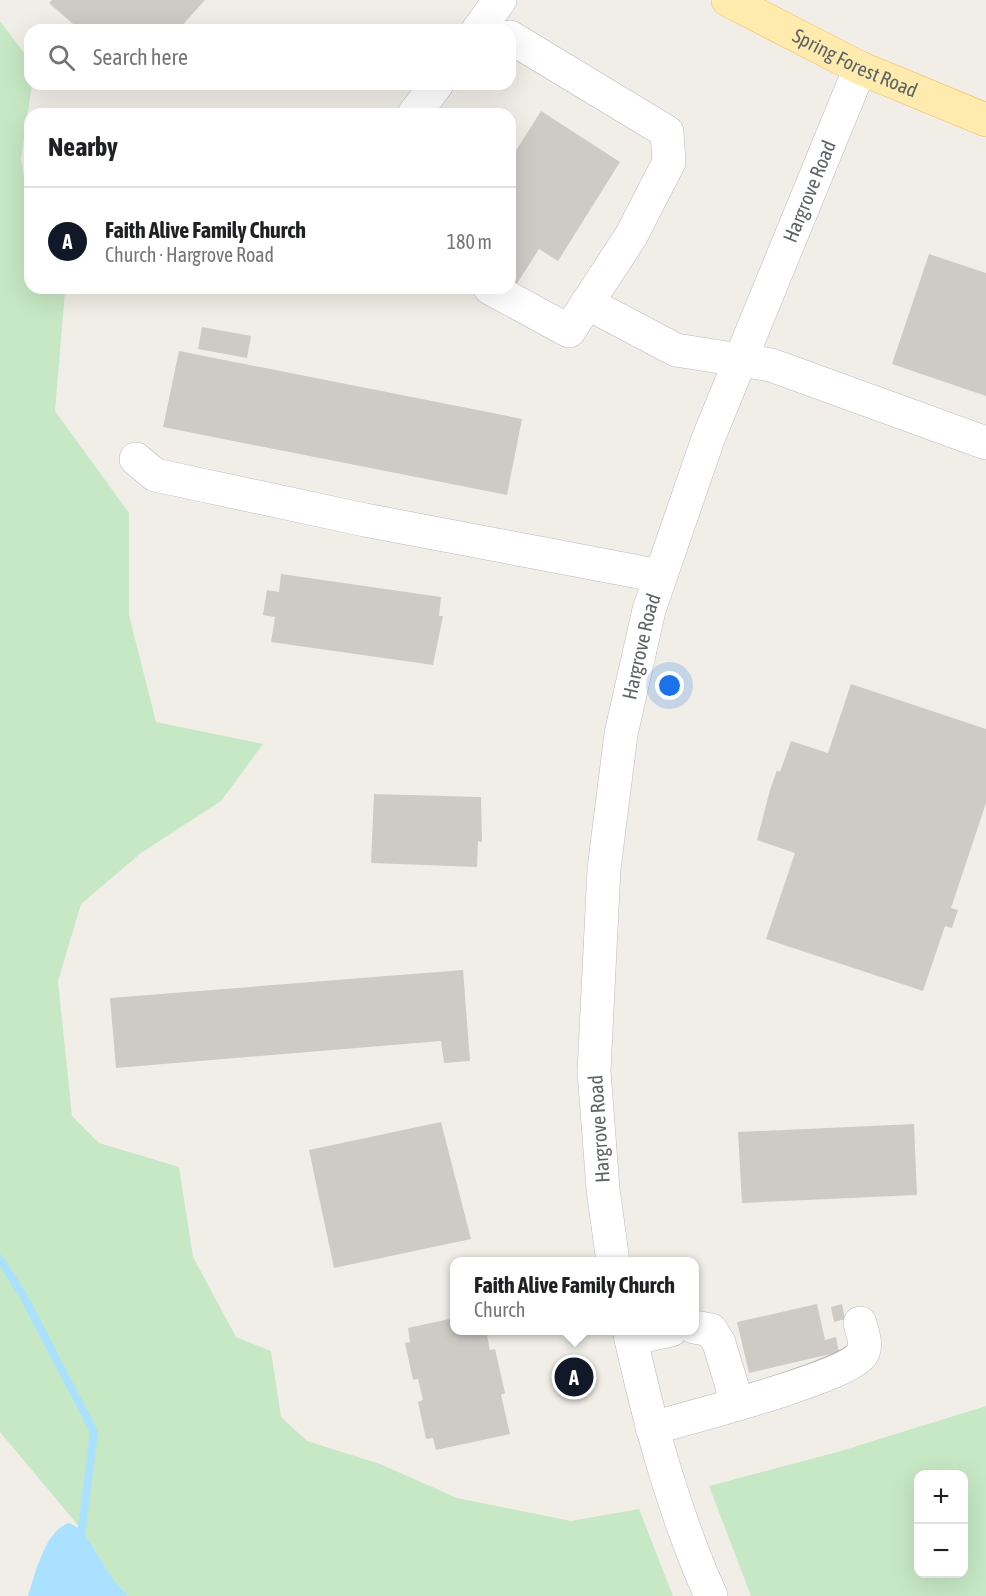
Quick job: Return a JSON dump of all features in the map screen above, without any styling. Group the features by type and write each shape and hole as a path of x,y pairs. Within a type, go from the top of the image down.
{"main road":[{"name":"Spring Forest Road","path":"728,0 860,68 986,120"}],"street":[{"path":"501,294 569,331 631,236 669,162 667,132 516,38"},
{"name":"Hargrove Road","path":"613,1257 603,1189 594,1071 604,869 621,734 649,610 708,438 860,68"},
{"path":"419,108 432,90"},
{"path":"587,303 676,350 741,358 771,365 986,443"},
{"path":"136,459 155,475 333,513 660,576"},
{"path":"652,1428 852,1365 864,1352 860,1323"},
{"path":"699,1328 711,1330 719,1342 737,1403"},
{"path":"630,1335 652,1428 688,1545 711,1596"}],"green space":[{"path":"0,21 24,53 24,90 31,90 28,108 24,108 21,159 24,176 24,294 65,294 55,411 129,513 129,615 156,722 263,744 221,801 141,853 81,904 58,981 72,1116 99,1143 179,1167 193,1257 236,1337 271,1351 281,1417 307,1441 380,1464 457,1498 571,1521 639,1509 673,1596 128,1596 113,1579 82,1530 0,1432"},
{"path":"986,1406 986,1596 751,1596 709,1486 841,1451"}],"water":[{"path":"69,1523 82,1530 113,1579 128,1596 28,1596 47,1544 53,1534"}],"building":[{"path":"52,0 205,0 183,24 73,24 49,3"},
{"path":"541,111 620,162 558,261 539,249 516,285 516,151"},
{"path":"929,254 986,273 986,396 892,364"},
{"path":"202,327 251,336 247,358 198,349"},
{"path":"179,351 522,419 507,495 163,427"},
{"path":"281,574 441,597 439,616 443,616 433,665 271,642 275,617 263,615 267,590 279,592"},
{"path":"851,684 986,729 986,803 951,908 958,910 952,928 945,926 923,991 766,939 795,853 757,840 770,790 777,770 780,772 791,741 828,753"},
{"path":"374,794 481,797 482,842 478,841 477,867 371,863"},
{"path":"463,970 470,1061 444,1063 441,1041 116,1068 110,998"},
{"path":"441,1122 471,1239 334,1268 309,1150"},
{"path":"914,1124 917,1195 742,1203 738,1132"},
{"path":"817,1304 825,1340 836,1337 839,1352 749,1373 737,1322"},
{"path":"842,1304 845,1319 834,1322 831,1307"},
{"path":"450,1319 450,1335 487,1335 490,1350 495,1349 505,1393 501,1395 510,1434 436,1450 433,1438 426,1439 418,1402 423,1400 418,1379 413,1380 405,1343 410,1342 408,1328"}],"waterway":[{"path":"0,1259 24,1297 94,1432 81,1535"}],"place":[{"name":"Faith Alive Family Church","path":"574,1377"}]}
